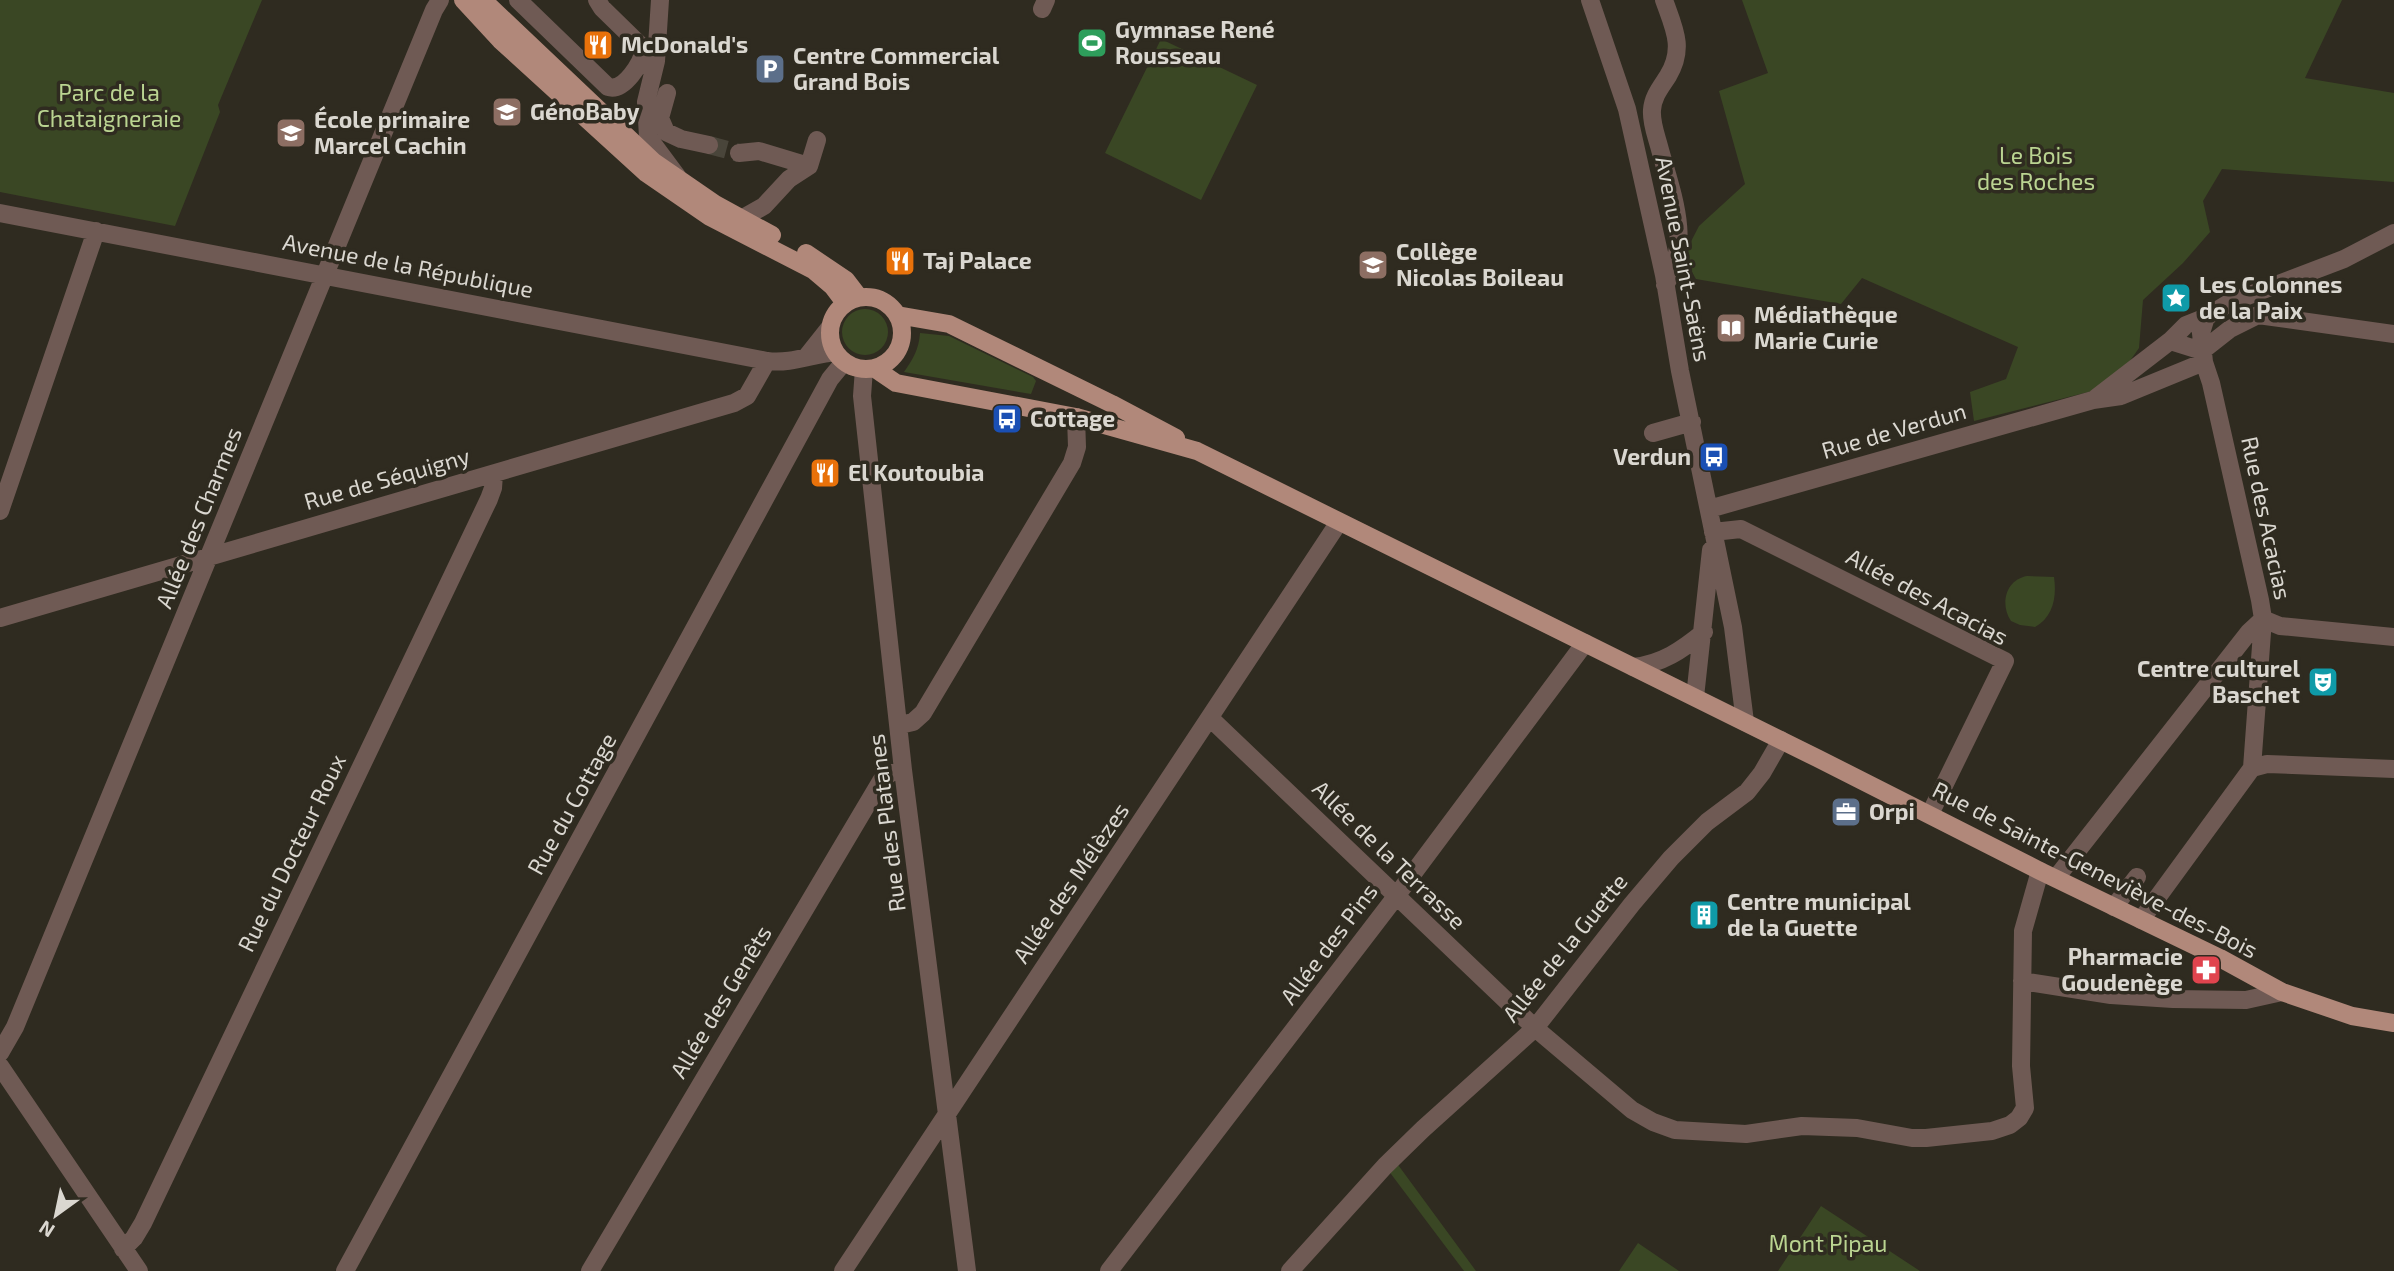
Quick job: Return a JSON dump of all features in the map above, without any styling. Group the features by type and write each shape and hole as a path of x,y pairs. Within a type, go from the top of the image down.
{"main road":[{"path":"463,0 500,40 646,173 710,216 813,270 852,300 881,300 897,315 949,324 1112,404 1197,451"},
{"path":"483,0 626,137 681,182 741,219 829,267 846,280 852,300"},
{"path":"852,300 834,316 830,327 830,338 839,357 896,383 1076,417 1197,451"},
{"path":"869,369 884,364 899,348 902,337 897,315"},
{"name":"Rue de Sainte-Geneviève-des-Bois","path":"1197,451 1930,814 2282,992 2352,1016 2394,1023"}],"street":[{"name":"Allée des Charmes","path":"0,1053 15,1027 428,23 440,0"},
{"path":"518,0 613,89 618,88 640,65 644,49 597,0"},
{"path":"660,0 656,61 646,102 648,137 681,182"},
{"name":"Avenue Saint-Saëns","path":"1590,0 1627,109 1665,285 1680,371 1733,626 1745,722"},
{"path":"1664,0 1677,38 1678,53 1657,91 1652,111 1678,219 1680,247 1675,270 1665,285"},
{"path":"631,36 657,42"},
{"path":"667,93 660,118 661,126 666,132 681,139 709,145"},
{"path":"741,219 764,206 789,178 809,166 817,140"},
{"path":"739,153 759,152 809,166"},
{"name":"Avenue de la République","path":"0,213 767,361 792,362 807,356 839,357"},
{"path":"0,511 96,231"},
{"name":"Rue de Verdun","path":"2093,400 2170,341 2186,325 2252,292 2344,259 2394,233"},
{"path":"2252,292 2258,315 2394,334"},
{"name":"Rue de Verdun","path":"1709,509 2093,400 2121,396 2203,356 2230,330 2258,315"},
{"path":"2170,341 2203,356 2201,333 2206,317"},
{"path":"807,356 830,327"},
{"name":"Rue des Acacias","path":"2048,874 2249,632 2263,619 2203,356"},
{"name":"Rue du Cottage","path":"351,1270 830,379 839,357"},
{"name":"Rue de Séquigny","path":"0,618 734,403 747,396 767,361"},
{"name":"Rue des Platanes","path":"869,369 862,396 903,770 967,1271"},
{"path":"900,725 913,722 923,713 1072,463 1077,447 1076,417"},
{"path":"1653,433 1692,422"},
{"name":"Rue du Docteur Roux","path":"123,1249 143,1223 489,499 494,474"},
{"name":"Allée des Mélèzes","path":"843,1271 1339,522"},
{"name":"Allée des Acacias","path":"1713,533 1741,529 2005,661 1930,814"},
{"name":"Avenue Saint-Saëns","path":"1695,697 1713,533"},
{"path":"2141,920 2252,768 2263,619 2280,625 2394,637"},
{"path":"1633,667 1649,665 1679,652 1704,632"},
{"name":"Allée des Pins","path":"1109,1271 1396,896 1585,643"},
{"name":"Allée de la Terrasse","path":"1210,718 1535,1028 1632,1110 1675,1130 1746,1134 1802,1126 1857,1128 1912,1139 1926,1139 1992,1131 2010,1125 2019,1118 2025,1108 2021,1066 2023,932 2048,874"},
{"name":"Allée de la Guette","path":"1290,1271 1408,1143 1535,1028 1671,858 1707,822 1746,792 1762,773 1781,740"},
{"path":"2252,768 2267,764 2394,769"},
{"name":"Allée des Genêts","path":"590,1271 881,781 890,773 903,770"},
{"path":"2114,907 2137,877"},
{"path":"2022,981 2111,995 2173,999 2246,1000 2282,992"},
{"path":"0,1066 139,1271"}],"green space":[{"name":"Parc de la Chataigneraie","path":"0,0 262,0 218,105 220,112 175,226 0,192"},
{"name":"Le Bois des Roches","path":"1742,0 2342,0 2305,78 2394,93 2394,182 2222,169 2203,201 2210,232 2183,263 2143,300 2139,348 2118,378 2096,390 1974,421 1970,392 2006,379 2018,347 1862,278 1841,304 1696,279 1683,257 1699,226 1745,184 1719,91 1768,73"},
{"path":"1161,39 1257,85 1201,200 1105,153"},
{"path":"865,309 881,316 888,332 881,348 865,355 849,348 842,332 849,316"},
{"path":"920,333 949,336 1033,377 1036,381 1031,394 904,372 915,354"},
{"path":"2054,577 2055,592 2050,612 2035,627 2011,621 2006,608 2009,588 2020,578"},
{"path":"1393,1158 1476,1271 1464,1271 1385,1166"},
{"name":"Mont Pipau","path":"1821,1206 1920,1271 1778,1271"},
{"path":"1638,1243 1679,1271 1619,1271"}],"tunnel":[{"path":"709,145 739,153"}],"place":[{"name":"Gymnase René Rousseau","path":"1092,43"},
{"name":"McDonald's","path":"598,45"},
{"name":"Centre Commercial Grand Bois","path":"770,69"},
{"name":"GénoBaby","path":"507,112"},
{"name":"École primaire Marcel Cachin","path":"291,133"},
{"name":"Taj Palace","path":"900,261"},
{"name":"Collège Nicolas Boileau","path":"1373,265"},
{"name":"Les Colonnes de la Paix","path":"2176,298"},
{"name":"Médiathèque Marie Curie","path":"1731,328"},
{"name":"Cottage","path":"1007,419"},
{"name":"Verdun","path":"1714,457"},
{"name":"El Koutoubia","path":"825,473"},
{"name":"Centre culturel Baschet","path":"2323,682"},
{"name":"Orpi","path":"1846,812"},
{"name":"Centre municipal de la Guette","path":"1704,915"},
{"name":"Pharmacie Goudenège","path":"2206,970"}]}
